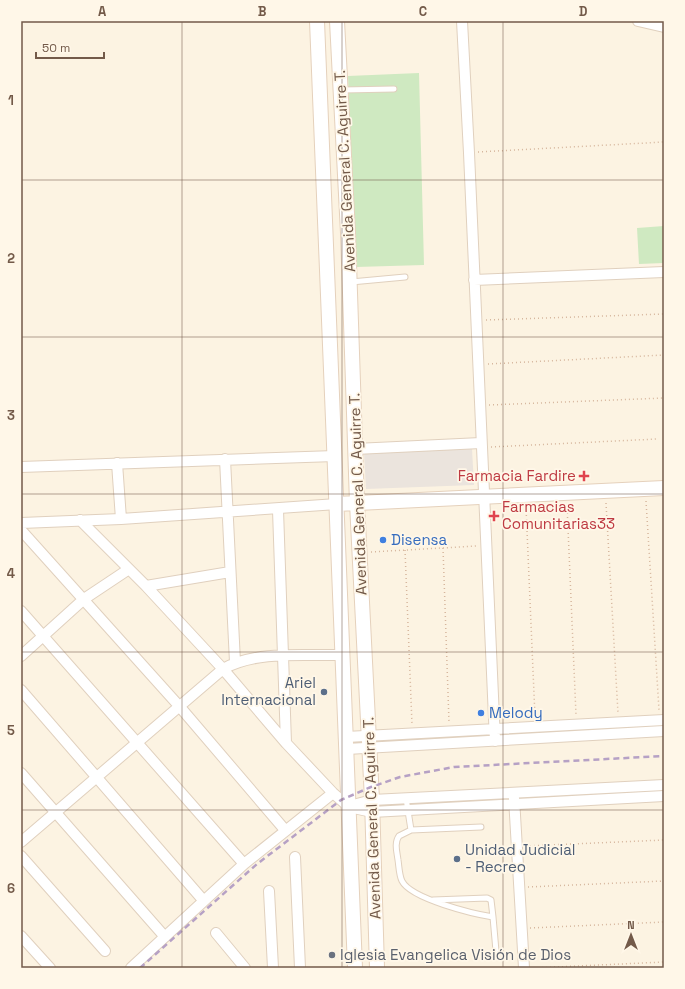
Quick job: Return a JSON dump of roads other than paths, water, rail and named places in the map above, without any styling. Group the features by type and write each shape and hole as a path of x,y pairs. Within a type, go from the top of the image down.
{"street":[{"name":"Avenida General C. Aguirre T.","path":"317,21 355,968"},
{"name":"Avenida General C. Aguirre T.","path":"337,21 348,233 357,503 372,806 377,968"},
{"path":"462,21 495,741"},
{"path":"638,21 664,27"},
{"path":"326,234 348,233"},
{"path":"474,280 664,272"},
{"path":"355,449 481,446"},
{"path":"21,467 335,456"},
{"path":"225,459 226,512 235,662"},
{"path":"117,463 121,519"},
{"path":"21,523 278,510 337,504 664,488"},
{"path":"278,510 286,743"},
{"path":"80,520 146,586 223,669 286,743 333,794 349,807 372,806 408,810 664,796"},
{"path":"21,530 180,707 285,830"},
{"path":"21,656 84,600 129,569"},
{"path":"146,586 230,572"},
{"path":"21,611 244,864"},
{"path":"21,842 223,669 235,662 253,658 342,655"},
{"path":"21,690 98,776 203,900"},
{"path":"369,742 412,734 662,720"},
{"path":"346,743 495,741 664,731"},
{"path":"21,773 165,937"},
{"path":"372,806 406,798 664,785"},
{"path":"634,787 635,798"},
{"path":"513,792 524,968"},
{"path":"131,968 203,900 244,864 285,830 333,794"},
{"path":"21,856 105,951"},
{"path":"295,857 300,968"},
{"path":"269,891 273,968"},
{"path":"216,933 245,968"},
{"path":"21,936 50,968"}],"lane":[{"path":"341,90 394,89"},
{"path":"350,282 405,277"},
{"path":"406,798 411,830"},
{"path":"481,827 411,830 399,836 396,844 402,881 407,886 430,900 466,913 493,917"},
{"path":"430,900 487,898 491,900 496,951"}],"railway":[{"path":"140,968 257,864 341,800 371,787 400,777 454,767 664,756"}],"place":[{"name":"Farmacia Fardire","path":"584,476"},
{"name":"Farmacias Comunitarias33","path":"494,516"},
{"name":"Disensa","path":"383,540"},
{"name":"Ariel Internacional","path":"324,692"},
{"name":"Melody","path":"481,713"},
{"name":"Unidad Judicial - Recreo","path":"457,859"},
{"name":"Iglesia Evangelica Visión de Dios","path":"332,955"}]}
